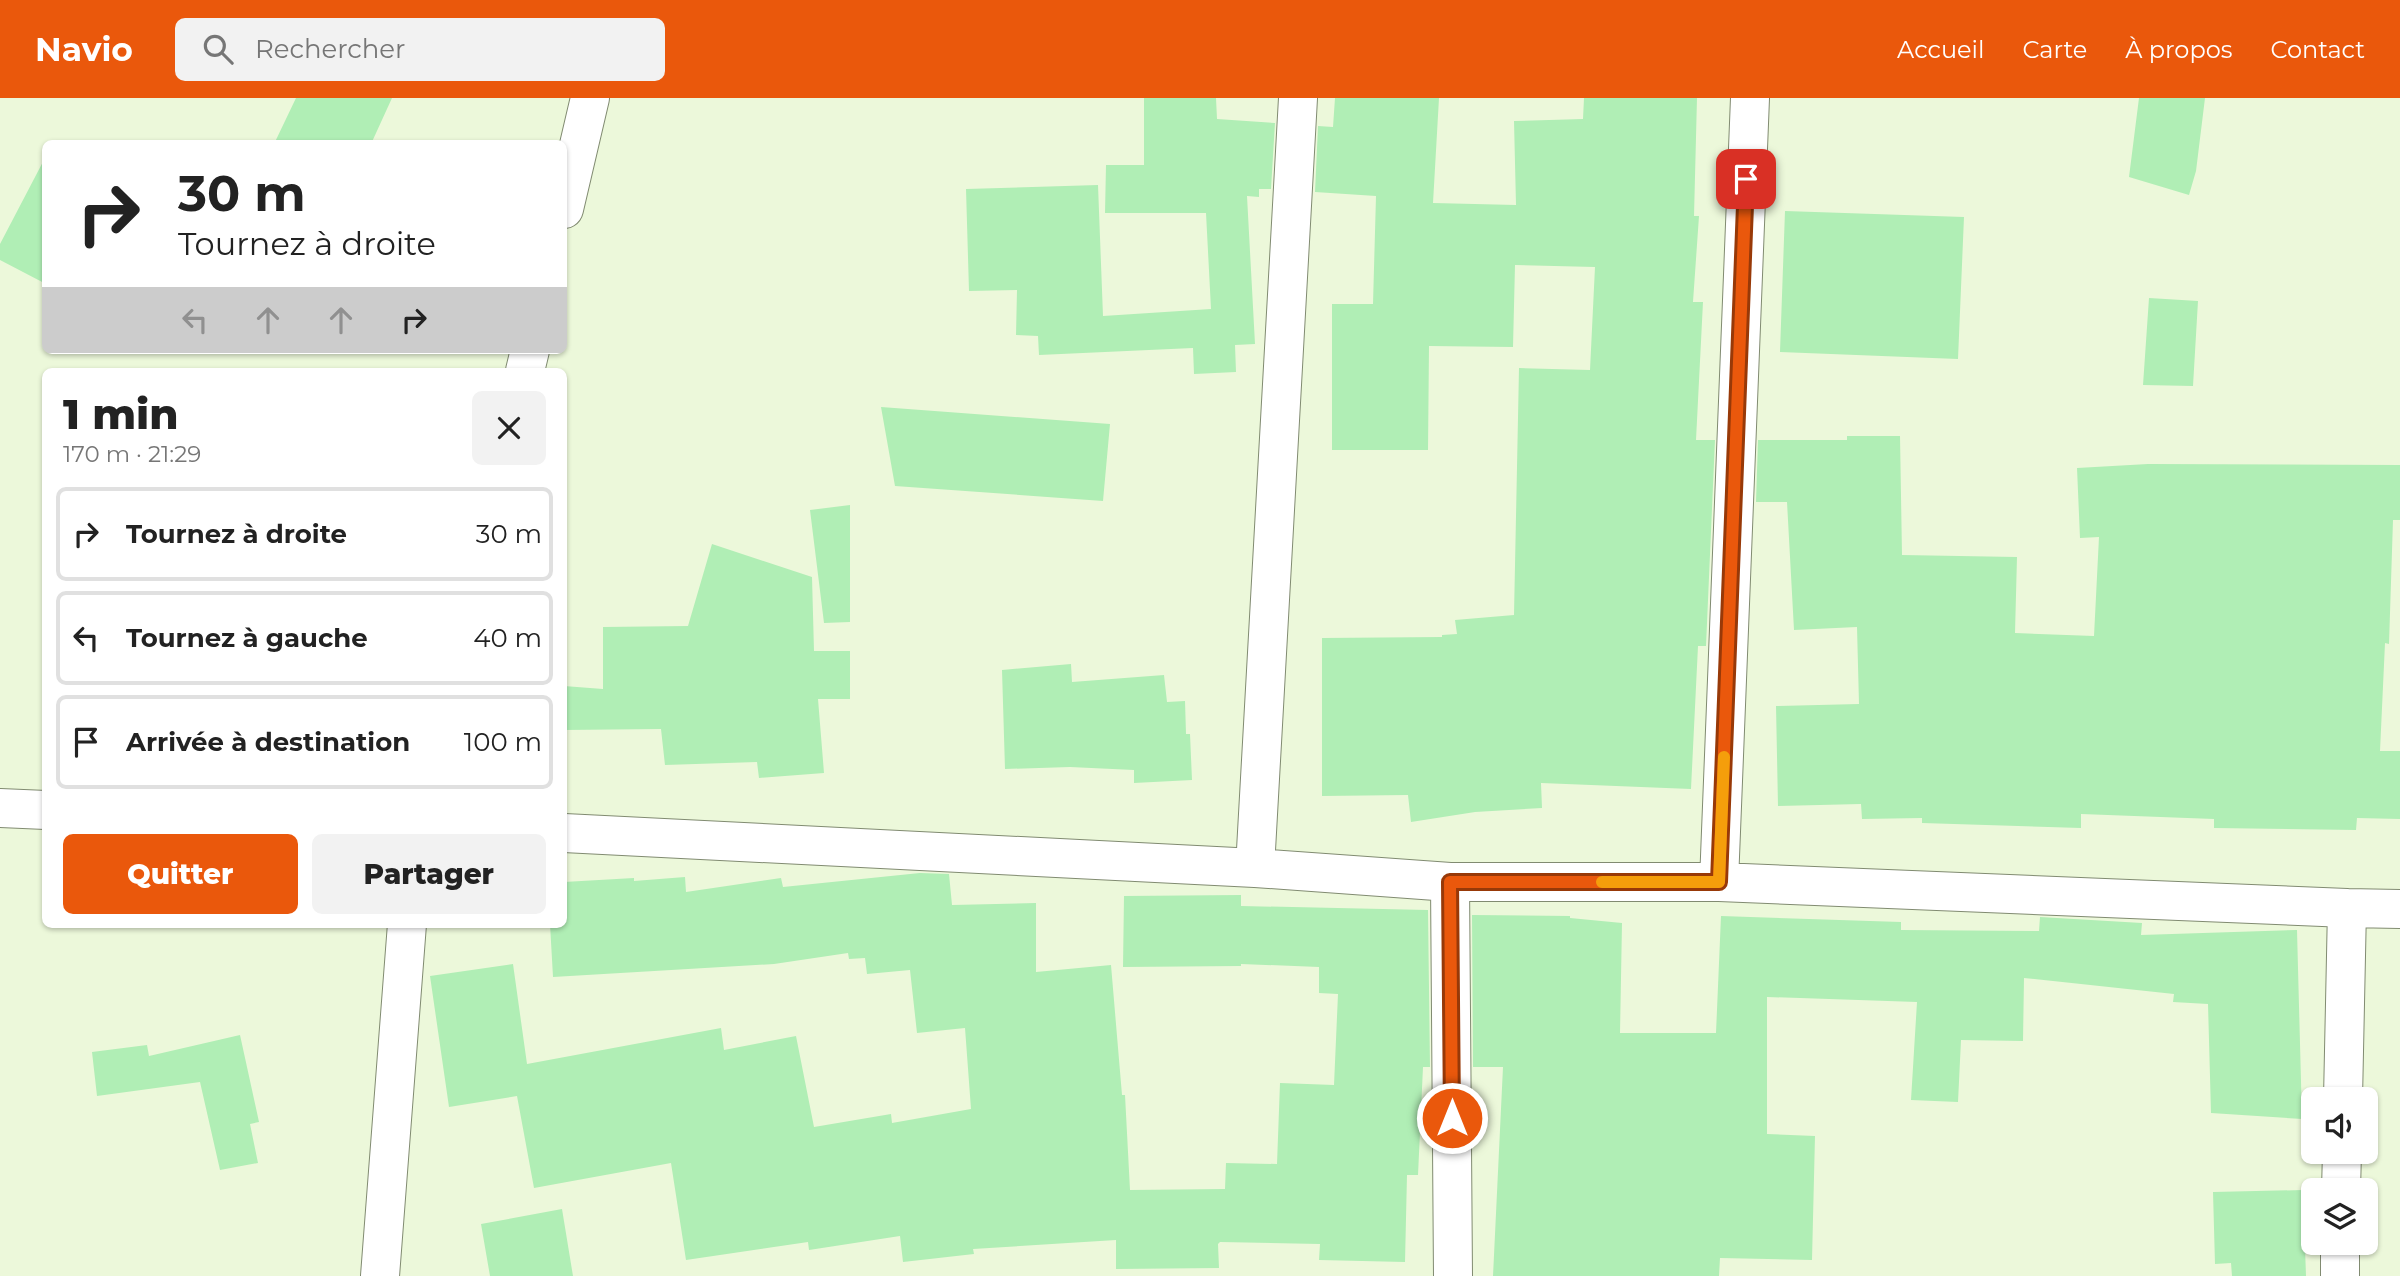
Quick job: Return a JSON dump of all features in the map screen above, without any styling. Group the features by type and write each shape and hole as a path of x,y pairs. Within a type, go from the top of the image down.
{"street":[{"path":"567,196 590,98"},
{"path":"1255,868 1298,98"},
{"path":"1719,882 1750,98"},
{"path":"0,808 42,810"},
{"path":"567,833 1255,868 1450,882 1719,882 2400,909"},
{"path":"1450,882 1453,1276"},
{"path":"2343,1087 2347,908"},
{"path":"380,1276 407,928"},
{"path":"2340,1255 2340,1276"}],"building":[{"path":"296,98 392,98 373,140 276,140"},
{"path":"1144,98 1216,98 1217,119 1275,123 1271,189 1259,189 1259,197 1247,196 1255,344 1235,345 1236,372 1194,374 1193,348 1039,355 1038,336 1016,335 1017,290 969,291 966,189 1098,185 1103,316 1211,309 1206,213 1105,213 1106,165 1144,165"},
{"path":"1335,98 1439,98 1433,203 1516,205 1514,121 1583,119 1584,98 1697,98 1694,216 1699,216 1693,302 1703,302 1696,440 1715,440 1706,646 1698,646 1691,789 1541,783 1542,808 1475,812 1411,822 1408,795 1322,796 1322,638 1442,637 1457,634 1455,620 1514,615 1519,368 1590,370 1595,267 1515,265 1513,347 1429,346 1428,450 1332,450 1332,304 1373,304 1376,196 1315,192 1318,126 1333,127"},
{"path":"2139,98 2205,98 2196,171 2189,195 2129,177"},
{"path":"42,164 42,282 0,260 0,244"},
{"path":"1785,211 1964,217 1958,359 1780,352"},
{"path":"2149,298 2198,301 2193,386 2143,385"},
{"path":"881,407 1110,424 1103,501 895,486"},
{"path":"1847,436 1900,436 1902,555 2017,557 2015,633 2094,636 2099,537 2080,538 2077,468 2148,464 2400,465 2400,520 2393,520 2389,644 2385,643 2380,751 2400,751 2400,819 2357,818 2356,830 2214,828 2214,819 2081,814 2081,828 1922,823 1922,818 1862,819 1861,804 1778,806 1776,706 1859,704 1857,627 1794,630 1787,502 1756,502 1758,440 1847,440"},
{"path":"850,505 850,622 824,623 810,510"},
{"path":"712,544 812,577 814,651 850,651 850,699 818,699 824,773 759,778 757,762 665,765 661,729 567,730 567,686 603,689 603,627 688,626"},
{"path":"1071,664 1072,682 1164,675 1167,702 1185,701 1192,780 1134,783 1134,770 1070,767 1005,769 1002,670"},
{"path":"920,873 949,874 952,905 1036,903 1036,972 1111,965 1122,1095 1125,1095 1130,1190 1225,1189 1226,1163 1277,1164 1280,1083 1334,1085 1338,994 1319,993 1319,967 1241,964 1123,967 1124,896 1241,895 1241,906 1428,910 1430,1067 1423,1067 1418,1175 1407,1175 1405,1262 1319,1260 1320,1244 1220,1242 1219,1268 1116,1269 1116,1240 973,1249 974,1254 903,1262 900,1236 809,1250 808,1242 686,1260 671,1163 534,1188 517,1096 449,1107 430,976 513,964 527,1064 721,1028 724,1050 796,1036 814,1127 891,1114 892,1123 971,1109 965,1028 917,1033 910,970 867,974 865,958 849,959 848,953 774,964 553,977 550,928 567,928 567,882 685,877 686,892 781,878 783,887"},
{"path":"1472,915 1570,916 1622,923 1620,1033 1716,1033 1721,916 1901,922 1901,930 2039,931 2040,917 2142,923 2141,935 2297,930 2301,1119 2211,1113 2208,1004 2173,1002 2174,994 2024,978 2023,1041 1961,1040 1958,1102 1911,1100 1917,1002 1767,997 1767,1134 1815,1136 1812,1260 1720,1258 1719,1276 1493,1276 1503,1067 1473,1067"},
{"path":"240,1035 259,1122 250,1124 258,1163 220,1170 200,1082 97,1096 92,1052 147,1045 149,1056"},
{"path":"2301,1190 2301,1255 2305,1255 2306,1276 2232,1276 2231,1263 2215,1264 2213,1192"},
{"path":"562,1209 573,1276 490,1276 481,1224"}],"slow traffic":[{"path":"1602,882 1719,882 1724,757"}],"route":[{"path":"1452,1118 1450,882 1719,882 1746,179"}]}
